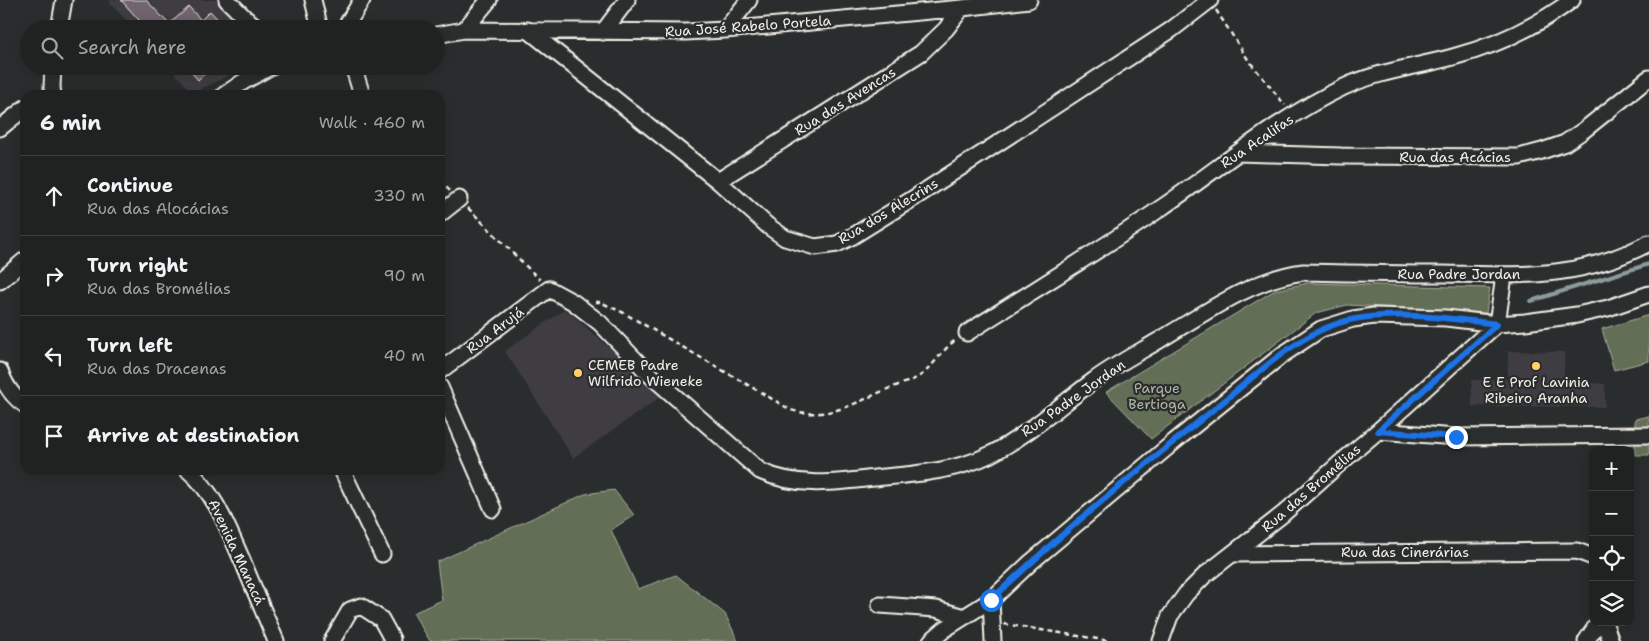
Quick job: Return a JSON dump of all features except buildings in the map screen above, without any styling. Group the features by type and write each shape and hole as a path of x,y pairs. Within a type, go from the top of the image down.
{"street":[{"path":"61,20 64,0"},
{"path":"227,0 247,20"},
{"path":"313,0 318,20"},
{"path":"350,20 362,0"},
{"path":"464,30 490,0"},
{"path":"603,32 627,0"},
{"path":"725,30 749,0"},
{"name":"Rua José Rabelo Portela","path":"445,33 464,30 603,32 725,30 1029,0"},
{"name":"Rua dos Alecrins","path":"528,30 718,181 768,226 785,238 815,247 837,244 853,236 922,193 1172,30 1210,0"},
{"name":"Rua Acalifas","path":"967,333 1161,208 1237,153 1294,116 1344,87 1378,74 1453,57 1502,40 1552,14 1572,0"},
{"name":"Rua das Avencas","path":"718,181 921,53 946,28 962,8"},
{"path":"49,90 52,75"},
{"path":"231,90 256,75"},
{"path":"356,75 361,90"},
{"name":"Rua das Acácias","path":"1237,153 1519,157 1565,143 1649,78"},
{"path":"0,128 20,112"},
{"path":"445,210 459,199"},
{"name":"Rua Padre Jordan","path":"549,289 573,302 600,324 648,373 760,471 776,478 791,481 814,484 841,483 931,471 971,463 990,454 1040,421 1095,379 1206,312 1253,287 1280,276 1303,272 1504,276 1561,273 1591,267 1629,254 1649,243"},
{"path":"0,281 20,264"},
{"path":"1497,324 1504,276"},
{"name":"Rua Arujá","path":"445,367 549,289"},
{"path":"931,641 945,628 991,600 1030,563 1167,447 1282,355 1321,330 1353,319 1374,316 1446,318 1497,324 1577,315 1608,308 1649,294"},
{"name":"Rua das Bromélias","path":"1161,641 1170,616 1186,594 1205,575 1283,514 1497,324"},
{"path":"0,371 6,386 20,402"},
{"path":"445,399 492,509"},
{"path":"1378,431 1456,437 1649,435"},
{"name":"Avenida Manacá","path":"194,475 201,481 215,501 276,641"},
{"path":"344,475 382,554"},
{"name":"Rua das Cinerárias","path":"1233,554 1577,551 1589,556"},
{"path":"991,600 993,641"},
{"path":"880,605 936,609 964,617"},
{"path":"332,641 350,610 361,606 381,620 392,639"},
{"path":"1586,641 1596,626"},
{"path":"1605,626 1611,641"}],"path":[{"path":"1210,0 1249,61 1294,116"},
{"path":"445,186 549,289"},
{"path":"573,302 600,302 614,308 791,410 803,414 822,414 840,410 909,382 924,373 955,340 967,333"},
{"path":"992,622 1070,633 1110,641"}],"shaded area":[{"path":"110,0 218,0 239,20 126,20 110,3"},
{"path":"176,75 230,75 199,90 190,90"},
{"name":"CEMEB Padre Wilfrido Wieneke","path":"565,309 663,395 573,458 505,351"},
{"name":"E E Prof Lavinia Ribeiro Aranha","path":"1508,351 1564,352 1564,381 1605,384 1605,407 1472,406 1472,380 1508,379"}],"green space":[{"name":"Parque Bertioga","path":"1308,283 1490,288 1486,313 1347,305 1316,313 1151,439 1106,392 1275,290"},
{"path":"1649,315 1649,361 1614,370 1602,329"},
{"path":"1649,416 1649,455 1635,455 1635,419"},
{"path":"614,490 634,515 611,530 638,589 676,575 725,614 738,641 430,641 413,613 442,600 437,562 585,494"}],"waterway":[{"path":"1531,301 1649,264"}],"place":[{"name":"E E Prof Lavinia Ribeiro Aranha","path":"1536,366"},
{"name":"CEMEB Padre Wilfrido Wieneke","path":"578,373"}],"route":[{"path":"991,600 1030,563 1174,441 1282,355 1303,340 1338,323 1374,316 1408,316 1497,324 1378,431 1456,437"}]}
